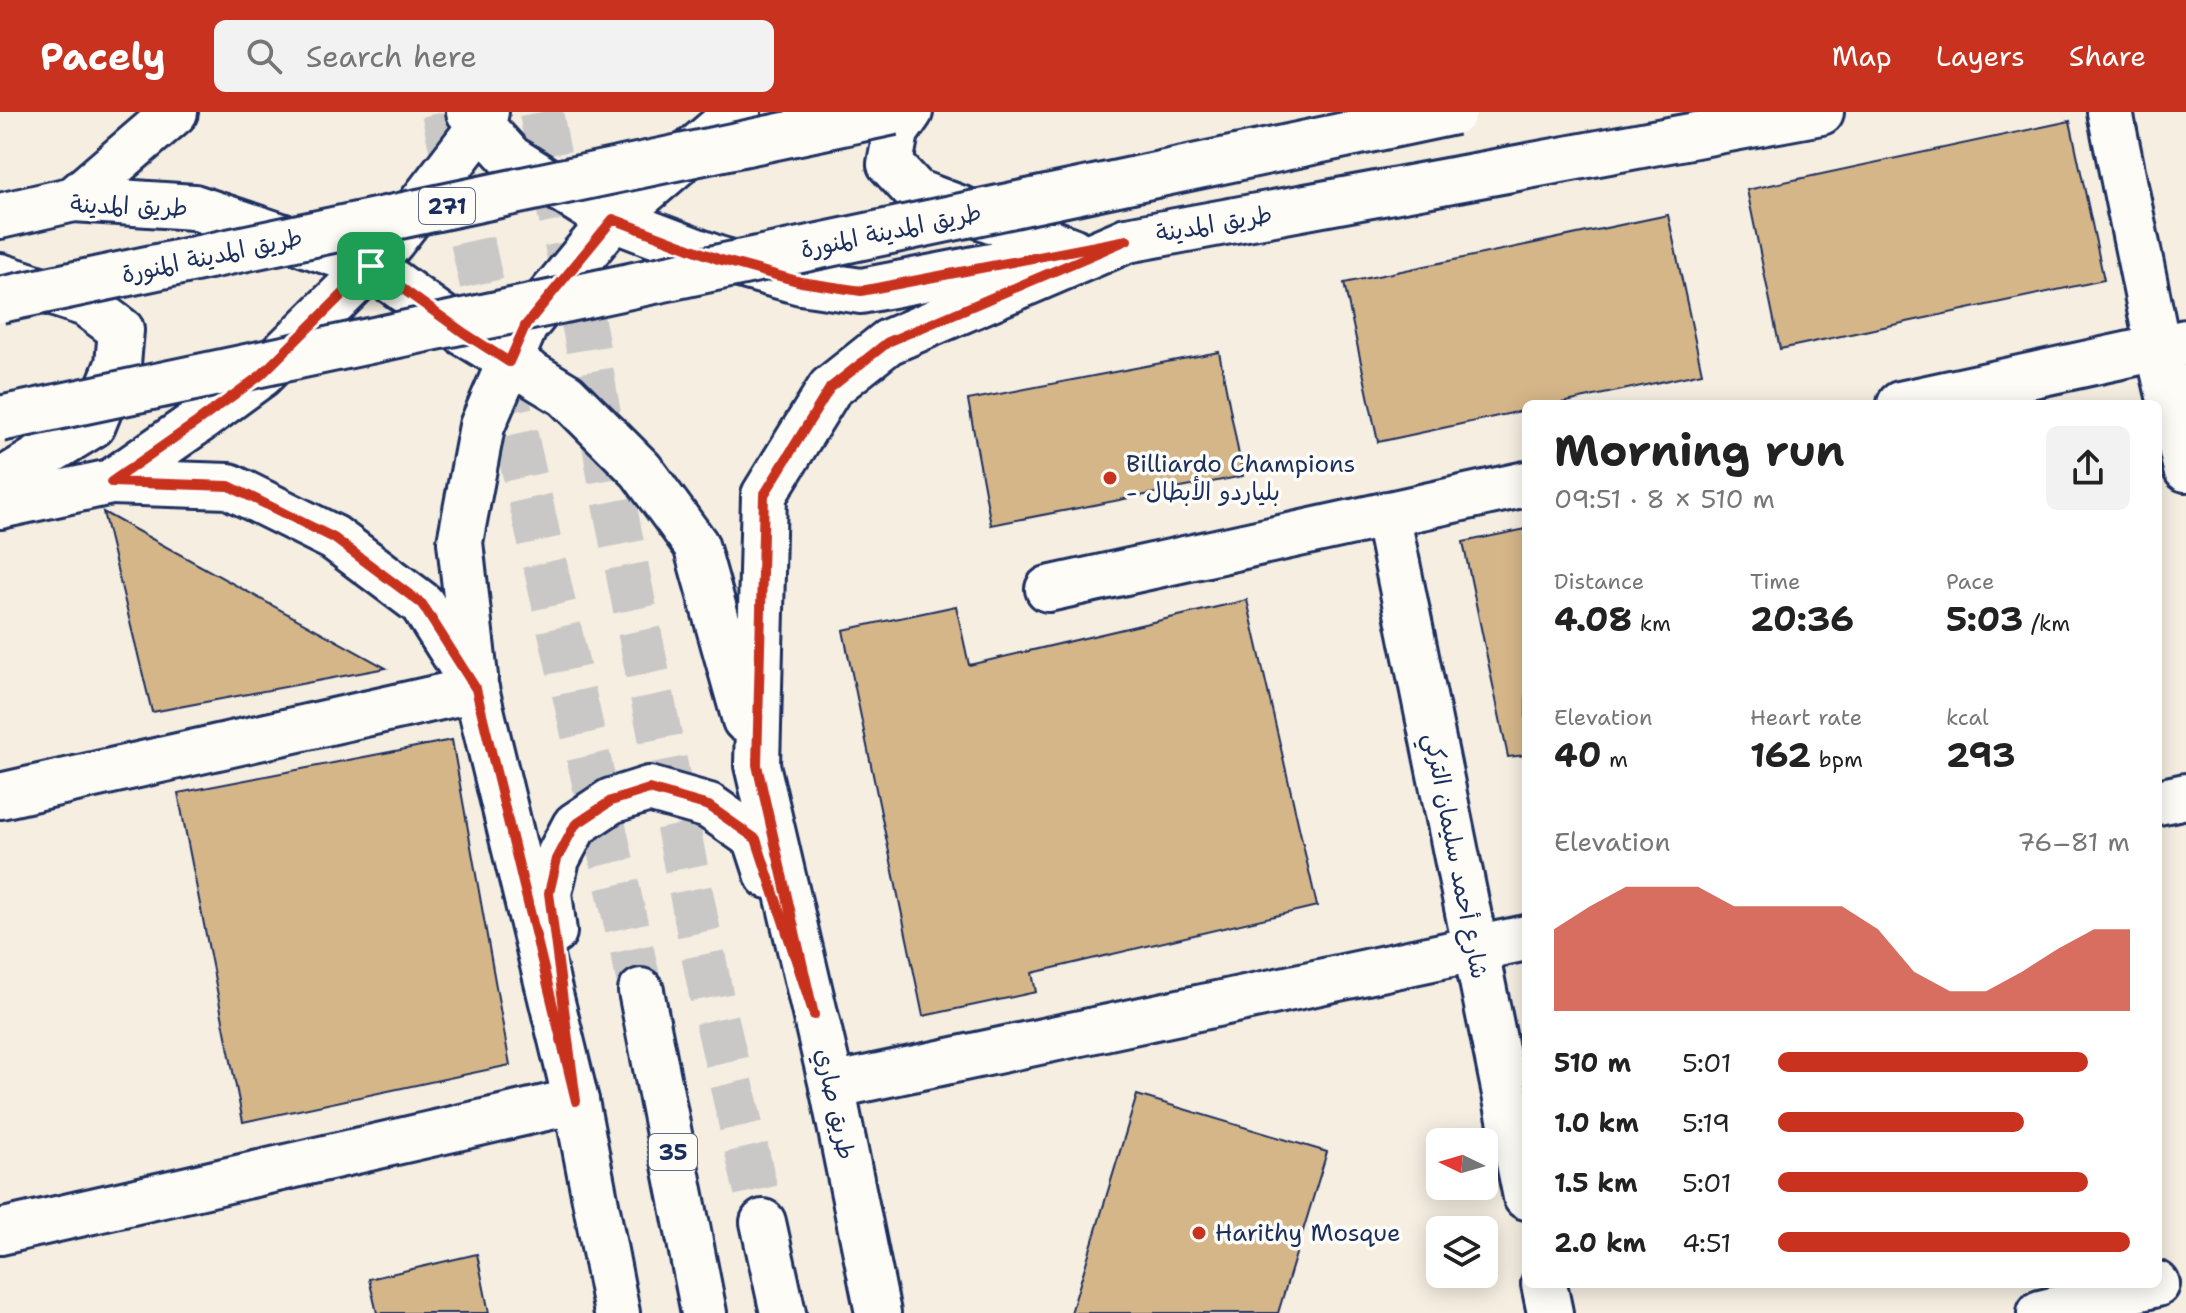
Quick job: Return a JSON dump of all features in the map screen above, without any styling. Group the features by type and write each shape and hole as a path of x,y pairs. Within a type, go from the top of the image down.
{"main road":[{"path":"74,199 175,112"},
{"path":"617,1313 576,1101 476,689 460,542 482,426 525,326 613,219 738,112"},
{"name":"طريق المدينة المنورة","path":"0,300 894,112"},
{"path":"910,112 896,132 890,164 916,192 1072,250"},
{"name":"طريق المدينة المنورة","path":"0,419 1454,112"},
{"name":"طريق المدينة","path":"479,116 511,158 613,219 718,259 801,282 861,291 1821,112"},
{"path":"2110,112 2172,345 2186,469"},
{"path":"111,482 261,375 371,266 393,240 479,116"},
{"name":"طريق المدينة","path":"0,216 74,199 194,207 371,266 464,333 566,395 641,470 696,545 757,765"},
{"name":"طريق صاري","path":"878,1313 832,1086 757,765 764,495 830,388 888,342 1127,240"},
{"path":"0,276 86,304 121,330 118,364 93,425 0,482"},
{"path":"1918,400 2172,345"},
{"path":"0,506 111,482 229,486 334,538 422,604 476,689"},
{"path":"1048,589 1522,485"},
{"name":"شارع أحمد سليمان التركي","path":"1387,514 1522,1178"},
{"path":"0,796 476,689"},
{"path":"576,1101 549,893 557,859 575,825 611,801 649,789 709,806 756,839 814,1015"},
{"path":"2162,801 2186,796"},
{"path":"832,1086 1522,939"},
{"name":"35","path":"641,991 704,1313"},
{"path":"0,1232 576,1101"},
{"path":"763,1222 783,1313"},
{"path":"2162,1283 2186,1277"},
{"path":"1545,1288 1550,1313"},
{"path":"2040,1313 2141,1288"}],"building":[{"path":"2070,121 2104,280 1780,349 1747,190"},
{"path":"1668,215 1702,373 1576,400 1522,400 1522,411 1378,442 1344,283"},
{"path":"1219,352 1243,476 991,525 968,400"},
{"path":"103,512 386,668 152,712"},
{"path":"1522,530 1522,755 1508,757 1463,542"},
{"path":"1247,600 1317,906 1032,973 1036,992 923,1016 843,630 956,606 969,665"},
{"path":"452,740 510,1065 243,1122 178,793"},
{"name":"Harithy Mosque","path":"1137,1095 1327,1152 1278,1313 1071,1313"},
{"path":"477,1254 489,1313 377,1313 369,1279"}],"tunnel":[{"path":"443,112 641,991"},
{"path":"541,112 712,999 763,1222"}],"place":[{"name":"Billiardo Champions - بلياردو الأبطال","path":"1110,478"},
{"name":"Harithy Mosque","path":"1199,1233"}],"route":[{"path":"613,219 718,259 801,282 861,291 1127,240 888,342 830,388 764,495 757,765 814,1015 756,839 709,806 649,789 611,801 575,825 557,859 549,893 576,1101 476,689 422,604 334,538 229,486 111,482 261,375 371,266 509,362 525,326 613,219"}]}
